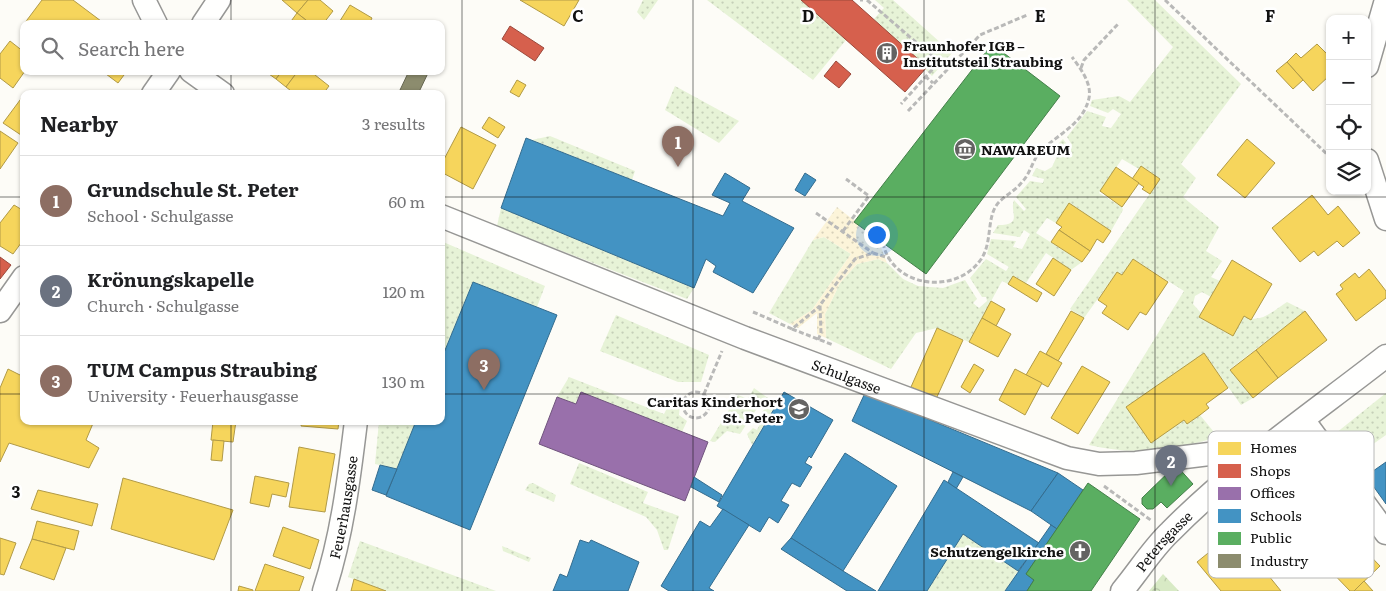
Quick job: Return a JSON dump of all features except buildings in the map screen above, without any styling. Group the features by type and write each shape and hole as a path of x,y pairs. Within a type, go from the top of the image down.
{"street":[{"path":"144,0 154,20"},
{"path":"206,20 219,0"},
{"path":"1369,60 1386,0"},
{"path":"157,90 166,75"},
{"path":"197,75 217,90"},
{"path":"1371,172 1386,219"},
{"name":"Schulgasse","path":"445,218 730,332 1067,458 1099,464 1136,463 1208,454"},
{"path":"0,311 20,283"},
{"name":"Petersgasse","path":"1289,431 1386,356"},
{"path":"1304,421 1311,431"},
{"name":"Feuerhausgasse","path":"324,591 333,564 345,505 355,425"},
{"name":"Petersgasse","path":"1122,591 1168,533 1208,498"},
{"path":"1374,516 1386,532"}],"path":[{"path":"867,0 938,62 900,104"},
{"path":"1164,0 1326,153"},
{"path":"908,111 980,35 1027,15"},
{"path":"1081,68 1084,60 1118,24"},
{"path":"883,243 890,259 906,274 931,283 948,282 974,267 988,248 992,215 997,204 1021,184 1039,153 1073,126 1085,109 1090,94 1081,68 1072,57"},
{"path":"925,76 934,83"},
{"path":"843,232 869,196 846,179"},
{"path":"816,213 873,253 890,259"},
{"path":"753,312 792,329 820,306 855,259 873,253"},
{"path":"808,362 821,333 820,306"},
{"path":"704,394 730,332"},
{"path":"693,392 704,394 710,404 708,411 702,418 690,417 683,408 686,397 693,392"},
{"path":"1098,481 1168,533"}],"green space":[{"path":"643,0 658,0 644,20 637,12"},
{"path":"707,0 801,0 846,40 813,80"},
{"path":"875,0 893,0 952,53 932,76 874,19 884,8"},
{"path":"1127,0 1155,0 1241,84 1181,164 1196,178 1183,197 1219,227 1206,251 1222,261 1211,277 1220,281 1211,297 1202,292 1195,296 1193,304 1201,313 1199,317 1232,336 1244,316 1256,319 1261,318 1287,302 1305,311 1230,369 1253,398 1241,405 1204,353 1151,443 1184,420 1187,424 1200,415 1213,431 1208,431 1208,440 1170,448 1138,451 1089,445 1184,291 1133,259 1122,275 1117,272 1084,318 1070,309 1160,179 1141,166 1139,169 1122,159 1099,193 1122,207 1123,210 1111,231 1070,203 1056,223 1047,218 1036,233 1082,262 1071,270 1046,253 1026,283 1014,276 1008,284 1002,281 969,342 937,328 916,333 891,369 826,338 825,314 840,283 857,264 878,259 887,263 903,279 918,286 943,288 965,280 977,299 973,303 979,308 987,301 986,297 982,297 970,278 986,259 1006,271 1009,267 987,254 991,239 1016,241 1013,247 1022,249 1030,234 1024,230 1020,237 993,233 998,225 1011,223 1013,220 1014,200 1024,211 1026,209 1016,197 1030,181 1043,183 1044,179 1032,176 1036,168 1045,171 1052,167 1057,156 1055,147 1063,139 1069,147 1072,145 1067,137 1087,111 1106,117 1102,126 1111,128 1121,114 1113,109 1108,113 1090,106 1092,100 1119,96 1130,102 1173,47"},
{"path":"675,86 739,121 719,143 665,110"},
{"path":"550,136 635,171 632,180 532,140"},
{"path":"501,208 694,288 687,299 497,226"},
{"path":"824,237 851,254 812,310 790,324 769,313 813,240"},
{"path":"445,243 545,286 537,307 473,282 445,350"},
{"path":"616,315 709,355 701,382 678,382 600,351"},
{"path":"569,377 664,414 670,402 680,405 679,415 687,421 682,432 581,393 575,404 557,397"},
{"path":"754,388 768,398 763,406 760,404 740,434 727,431 715,442 710,441 738,395 748,399"},
{"path":"1386,393 1386,435 1374,443 1374,431 1338,431"},
{"path":"769,402 775,406 752,445 747,434 753,428 757,430 762,420 759,417"},
{"path":"379,425 414,425 397,469 375,464"},
{"path":"579,463 648,492 643,503 679,516 668,550 664,550 657,530 646,517 570,484"},
{"path":"533,483 556,495 554,502 525,490 529,484"},
{"path":"963,534 1018,571 1005,591 927,591"},
{"path":"360,541 496,591 386,591 348,577"},
{"path":"502,546 531,558 529,562 503,551"},
{"path":"1163,574 1179,591 1149,591"}],"sand":[{"path":"837,207 878,239 887,263 878,259 857,264 840,283 825,314 826,338 817,334 817,313 798,328 790,324 812,310 851,254 824,237 813,240"}],"place":[{"name":"Fraunhofer IGB – Institutsteil Straubing","path":"887,53"},
{"name":"NAWAREUM","path":"965,149"},
{"name":"Grundschule St. Peter","path":"678,167"},
{"name":"TUM Campus Straubing","path":"484,390"},
{"name":"Caritas Kinderhort St. Peter","path":"799,409"},
{"name":"Krönungskapelle","path":"1171,486"},
{"name":"Schutzengelkirche","path":"1080,551"}]}
